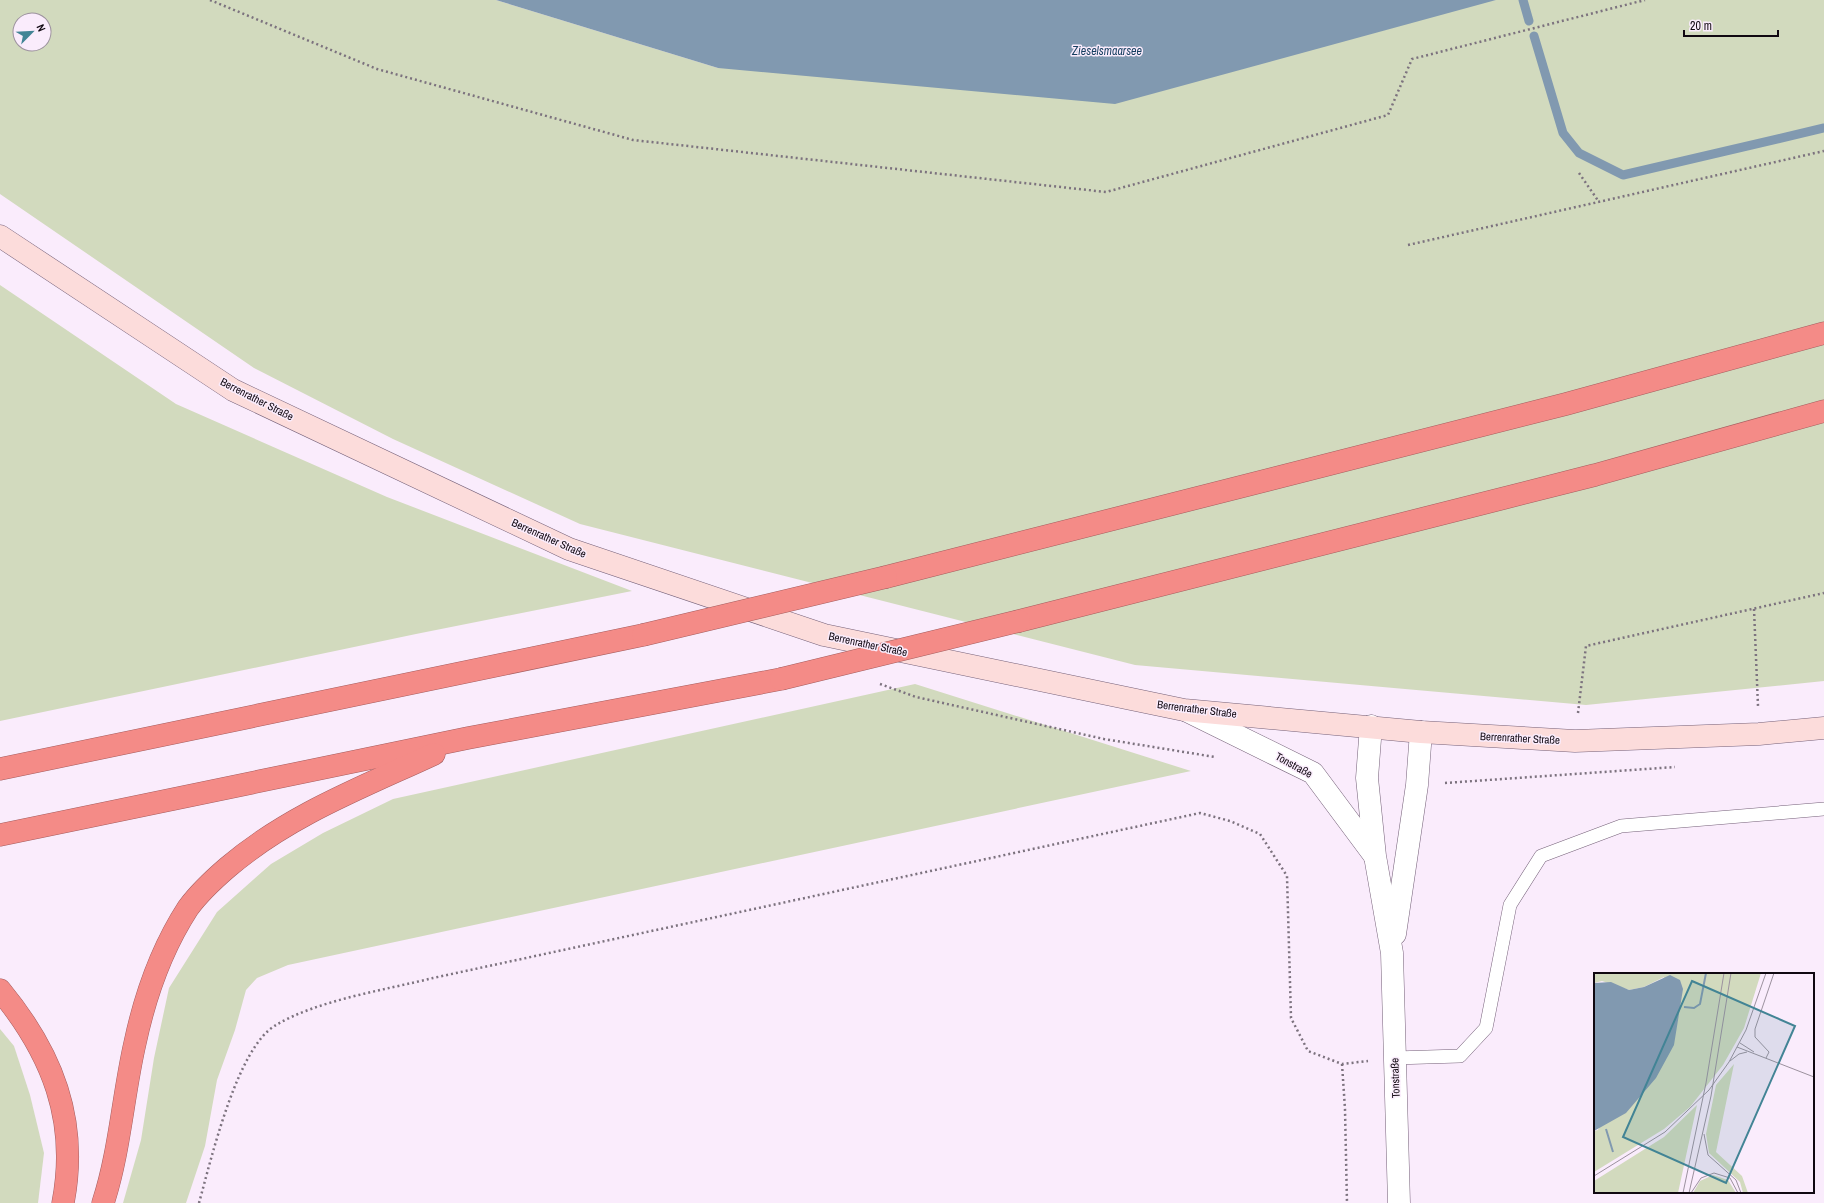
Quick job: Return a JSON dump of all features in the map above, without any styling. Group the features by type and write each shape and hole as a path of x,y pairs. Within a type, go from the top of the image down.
{"highway":[{"path":"0,769 643,635 886,577 1566,404 1824,333"},
{"path":"0,835 468,738 781,679 1020,621 1588,477 1824,411"},
{"path":"104,1203 118,1141 135,1043 149,990 167,948 189,908 215,878 226,868 250,849 287,824 468,738"},
{"path":"0,990 20,1015 43,1052 56,1082 65,1122 68,1153 63,1203"}],"main road":[{"name":"Berrenrather Straße","path":"0,236 233,390 569,549 824,635 1184,710 1371,726 1421,732 1575,741 1759,734 1824,728"}],"street":[{"name":"Tonstraße","path":"1184,710 1313,773 1375,856"},
{"name":"Tonstraße","path":"1371,726 1368,778 1375,856 1392,953 1399,1203"},
{"name":"Tonstraße","path":"1392,953 1416,786 1421,732"}],"lane":[{"path":"1394,1058 1460,1056 1486,1028 1510,905 1541,856 1621,826 1824,809"}],"path":[{"path":"210,0 377,69 634,140 1106,192 1388,115 1412,59 1645,0"},
{"path":"1408,245 1824,151"},
{"path":"1579,173 1599,202"},
{"path":"1575,741 1586,646 1824,593"},
{"path":"1754,609 1759,734"},
{"path":"199,1203 216,1144 240,1073 254,1047 275,1025 304,1012 343,1000 433,978 1200,813 1230,820 1260,834 1287,876 1291,1018 1308,1051 1342,1064 1394,1058"},
{"path":"1342,1064 1345,1109 1347,1203"}],"green space":[{"path":"0,0 496,0 718,68 1496,0 1824,0 1824,681 1586,705 1135,665 580,524 393,439 254,368 0,194"},
{"path":"0,285 176,404 387,497 632,591 416,634 0,721"},
{"path":"915,684 1191,771 288,965 257,978 246,990 235,1030 217,1080 205,1146 186,1203 123,1203 141,1140 154,1058 169,988 217,912 271,864 323,833 393,799"},
{"path":"0,1029 14,1046 30,1095 44,1153 38,1203 0,1203"}],"water":[{"name":"Zieselsmaarsee","path":"496,0 1496,0 1115,104 718,68"}],"waterway":[{"path":"1523,0 1529,21"},
{"path":"1534,36 1563,133 1579,153 1623,175 1824,128"}]}
